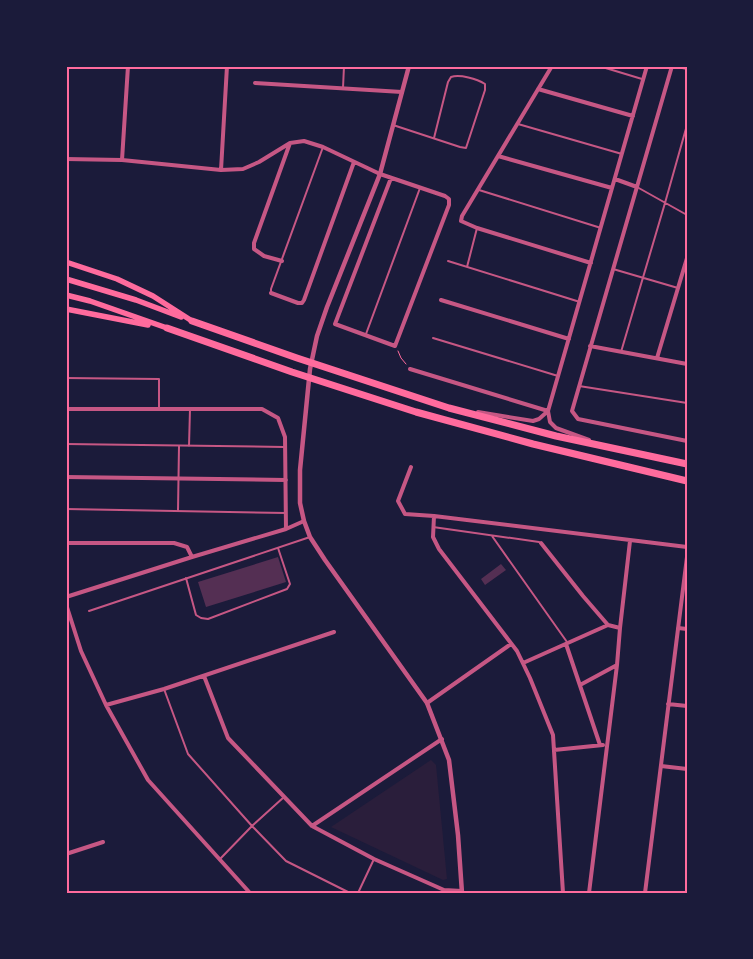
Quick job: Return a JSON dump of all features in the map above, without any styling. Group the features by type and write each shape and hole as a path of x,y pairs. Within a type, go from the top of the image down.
{"highway":[{"path":"192,321 449,408 556,436 687,464"},
{"path":"167,328 292,372 416,412 534,444 687,481"}],"main road":[{"path":"66,262 117,278 153,296 192,321"},
{"path":"66,279 136,300 192,321"},
{"path":"66,295 90,301 167,328"},
{"path":"66,308 167,328"}],"street":[{"path":"122,160 128,66"},
{"path":"221,170 227,66"},
{"path":"204,676 228,738 312,826 374,859 444,890 462,892 458,835 449,760 442,739 427,703 310,537 300,503 300,470 310,369 317,336 380,174 410,66"},
{"path":"552,66 462,216 461,221 477,228 591,263"},
{"path":"609,448 556,428 550,422 548,411 647,66"},
{"path":"672,66 572,411 578,420 687,441"},
{"path":"678,66 687,68"},
{"path":"255,83 402,92"},
{"path":"538,89 633,116"},
{"path":"66,159 122,160 221,170 243,169 259,162 290,143 304,141 323,147 380,174 446,196 449,199 449,205 395,346 335,324 391,178"},
{"path":"282,261 259,253 254,249 254,243 290,143"},
{"path":"498,156 612,188"},
{"path":"271,293 298,303 302,303 304,300 354,162"},
{"path":"615,179 637,187"},
{"path":"657,358 687,258"},
{"path":"442,300 569,339"},
{"path":"590,346 687,364"},
{"path":"410,368 548,411"},
{"path":"66,409 262,408 278,418 285,437 286,529"},
{"path":"449,408 533,422 540,419 548,411"},
{"path":"411,467 398,501 405,514 687,547"},
{"path":"66,477 286,480"},
{"path":"434,516 433,537 439,549 517,651 553,735 563,893"},
{"path":"66,597 286,529 304,521"},
{"path":"589,893 630,540"},
{"path":"66,543 174,543 187,547 192,557"},
{"path":"541,543 608,625 620,628"},
{"path":"645,893 687,557"},
{"path":"66,604 81,651 106,706 148,780 250,893"},
{"path":"523,663 608,625"},
{"path":"678,628 687,629"},
{"path":"106,706 164,689 334,632"},
{"path":"554,750 602,745 567,643"},
{"path":"427,703 511,644"},
{"path":"580,685 617,664"},
{"path":"668,704 687,706"},
{"path":"312,826 442,739"},
{"path":"661,766 687,769"},
{"path":"66,854 103,842"}],"lane":[{"path":"343,88 344,66"},
{"path":"599,66 643,79"},
{"path":"394,125 460,147 466,148 485,90 485,84 480,81 456,76 451,77 448,82 434,138"},
{"path":"517,124 622,154"},
{"path":"622,352 687,125"},
{"path":"271,293 323,147"},
{"path":"637,187 687,215"},
{"path":"366,335 420,188"},
{"path":"478,190 601,228"},
{"path":"466,267 477,228"},
{"path":"448,261 580,302"},
{"path":"613,268 678,288"},
{"path":"433,338 558,376"},
{"path":"66,378 159,379 159,409"},
{"path":"579,386 687,403"},
{"path":"189,446 190,409"},
{"path":"66,444 285,447"},
{"path":"178,511 179,446"},
{"path":"66,509 286,513"},
{"path":"433,527 541,543"},
{"path":"492,536 567,643"},
{"path":"89,611 310,537"},
{"path":"186,578 196,615 208,618 287,589 290,584 278,548"},
{"path":"164,689 188,754 252,826 286,861 350,893"},
{"path":"220,859 284,797"},
{"path":"358,893 374,859"}],"path":[{"path":"395,346 401,358 410,368"}],"shaded area":[{"path":"431,760 436,765 447,879 443,880 331,827"}],"building":[{"path":"278,557 286,582 206,607 198,582"},
{"path":"501,564 506,570 485,585 481,579"}]}
